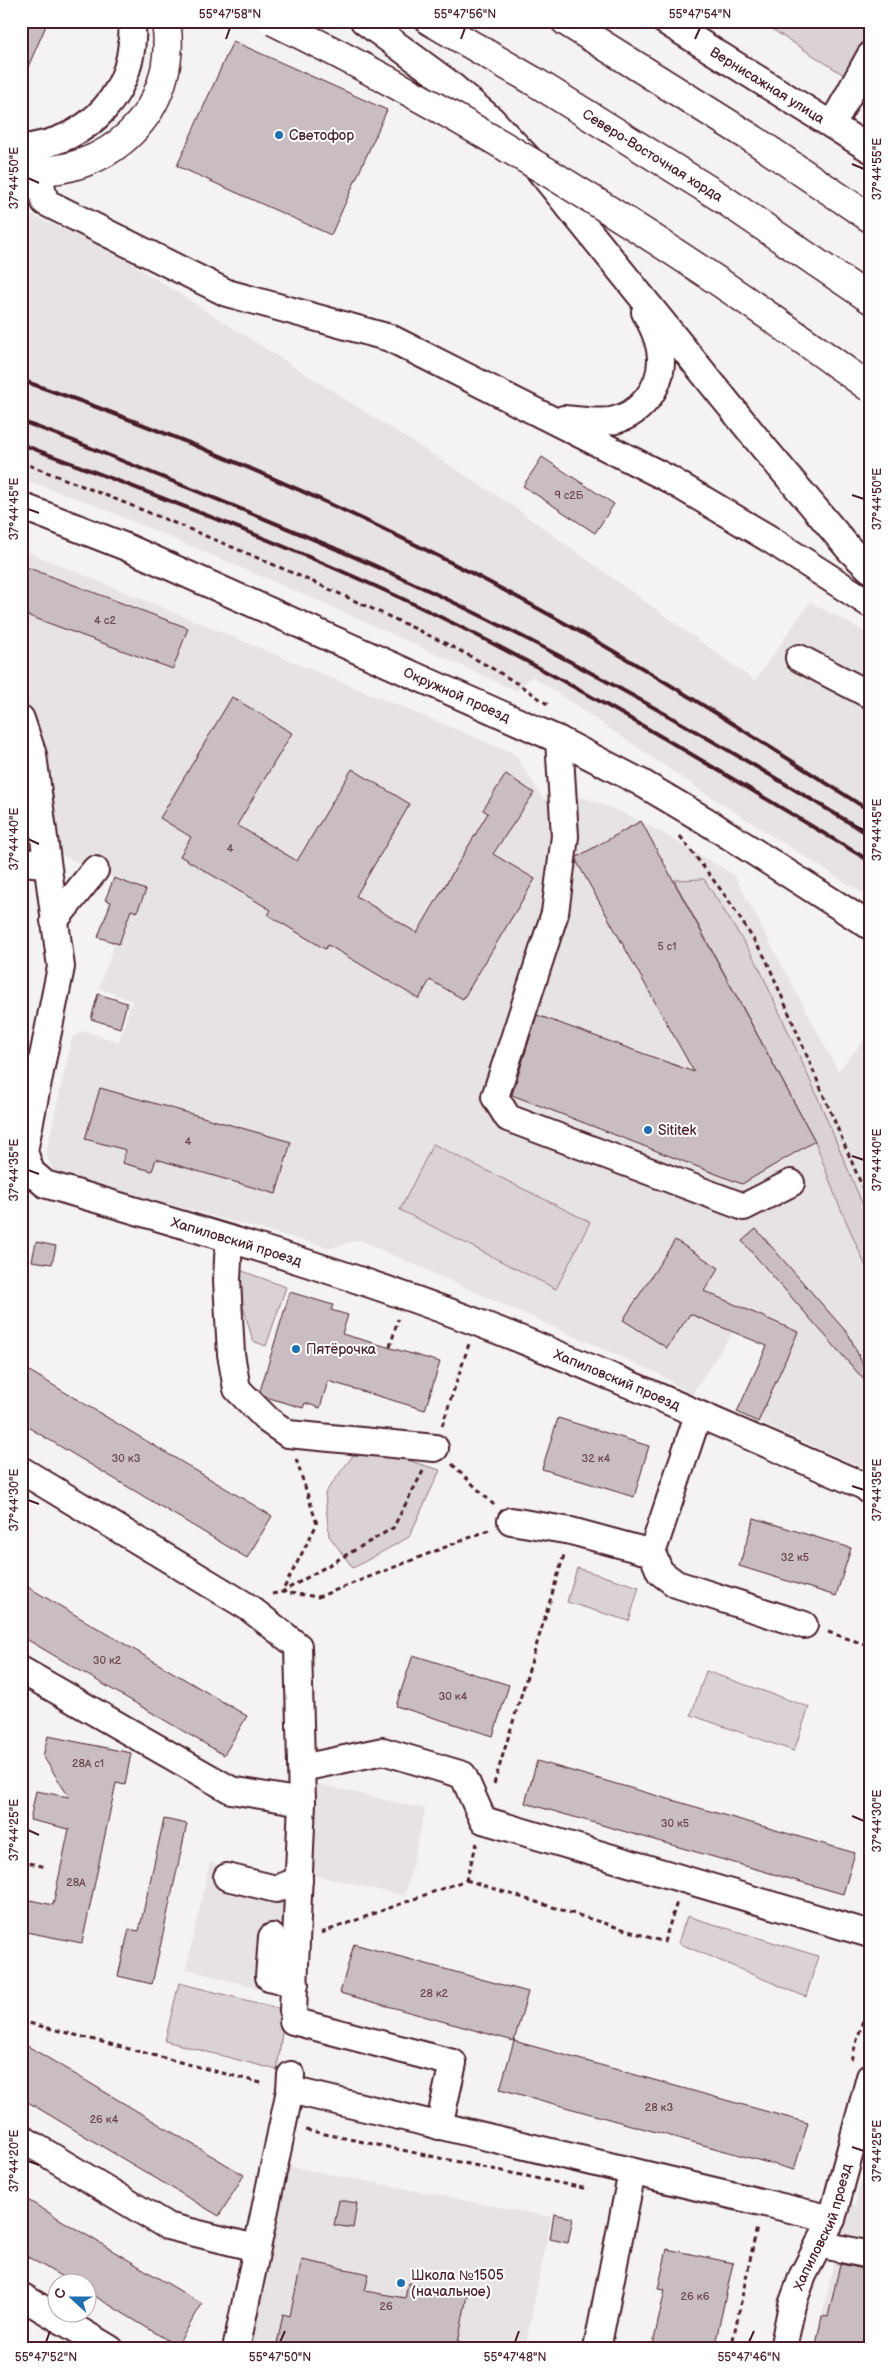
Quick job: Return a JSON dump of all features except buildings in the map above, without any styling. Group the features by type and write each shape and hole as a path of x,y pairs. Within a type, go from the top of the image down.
{"main road":[{"path":"30,171 60,170 95,158 120,143 137,127 150,109 159,89 165,68 168,45 166,21"},
{"path":"273,21 376,74 501,144 614,212 712,276 870,388"},
{"name":"Северо-Восточная хорда","path":"430,21 532,80 720,197 870,299"},
{"path":"565,21 753,139 870,218"},
{"path":"597,21 800,152 870,209"}],"street":[{"path":"364,21 448,82 492,120 540,171 770,455 850,550 870,569"},
{"name":"Вернисажная улица","path":"666,21 870,148"},
{"path":"21,148 57,142 91,122 117,92 128,68 130,26"},
{"path":"832,125 870,56"},
{"path":"21,135 57,142"},
{"path":"30,171 45,202 227,292 390,338 553,418 667,478 768,538 870,604"},
{"path":"553,418 612,420 632,413 648,399 653,390 660,370 660,350 650,321 624,275"},
{"name":"Окружной проезд","path":"21,506 126,547 559,740 640,782 706,820 870,926"},
{"path":"799,658 870,695"},
{"name":"Хапиловский проезд","path":"23,725 33,755 33,863 54,921 61,967 24,1151 26,1175 45,1184 229,1239 405,1296 477,1322 864,1486 870,1491"},
{"path":"559,740 565,836 555,913 495,1096 508,1118 744,1207 791,1182"},
{"path":"54,921 95,870"},
{"path":"229,1239 227,1264 229,1326 231,1354 237,1389 269,1421 288,1434 435,1448"},
{"path":"698,1415 652,1553 660,1572 676,1584 804,1625"},
{"path":"21,1470 248,1606 298,1646 302,1802 293,2016 453,2064 439,2126"},
{"path":"512,1522 571,1531 652,1553"},
{"path":"21,1670 230,1790 302,1802"},
{"path":"302,1768 383,1751 463,1775 483,1820 870,1934"},
{"path":"227,1877 276,1889 299,1880"},
{"path":"272,1937 269,1977 295,1984"},
{"name":"Хапиловский проезд","path":"783,2349 792,2305 800,2282 832,2219 860,2069"},
{"path":"236,2349 283,2126 290,2083 439,2126 832,2219"},
{"path":"21,2138 167,2226 256,2248"},
{"path":"597,2349 632,2172"},
{"path":"819,2244 870,2255"},
{"path":"21,2296 110,2349"}],"path":[{"path":"21,462 258,557 395,619 489,666 522,686 552,709"},
{"path":"677,832 727,898 766,959 870,1205"},
{"path":"248,1606 256,1598 282,1592 393,1528 435,1448 477,1322"},
{"path":"282,1592 316,1524 288,1434"},
{"path":"282,1592 318,1597 512,1522 435,1448"},
{"path":"804,1625 870,1646"},
{"path":"21,1861 46,1867"},
{"path":"466,1880 664,1942 684,1879"},
{"path":"860,2069 870,1997"},
{"path":"21,2022 290,2083"},
{"path":"283,2126 589,2189"},
{"path":"731,2349 762,2202"}],"shaded area":[{"path":"759,21 870,21 870,28 844,75"},
{"path":"21,211 107,248 507,502 755,681 810,602 870,635 870,898 702,791 532,676 517,691 321,602 90,503 21,478"},
{"path":"21,549 515,754 543,799 586,798 641,821 734,875 838,1071 870,1033 870,1471 737,1412 766,1346 733,1332 691,1395 659,1374 359,1240 331,1248 68,1177 53,1170 46,1154 72,1038 84,1031 119,1042 132,1001 99,988 115,943 98,937 111,903 105,900 114,878 55,852 48,757 21,699"},
{"path":"704,879 757,963 815,1091 870,1222 870,1276 836,1198 815,1141 674,880"},
{"path":"433,1144 590,1222 556,1289 400,1210"},
{"path":"237,1269 286,1287 266,1346 253,1341 236,1282"},
{"path":"360,1446 440,1470 409,1537 353,1568 329,1536 325,1493"},
{"path":"577,1568 639,1587 629,1621 567,1602"},
{"path":"706,1671 809,1707 794,1751 691,1715"},
{"path":"317,1784 425,1809 405,1896 313,1875"},
{"path":"210,1863 291,1883 285,1995 186,1969"},
{"path":"687,1916 818,1956 806,1997 678,1943"},
{"path":"179,1983 285,2010 277,2070 165,2041"},
{"path":"870,2145 870,2349 815,2349 846,2206 855,2205"},
{"name":"Школа №1505 (начальное)","path":"287,2166 551,2217 525,2349 251,2349"}],"railway":[{"path":"21,380 91,405 228,459 296,488 429,551 559,620 638,666 870,811"},
{"path":"21,421 240,508 464,607 641,700 870,835"},
{"path":"21,444 307,556 461,627 580,690 697,757 870,861"}],"place":[{"name":"Светофор","path":"279,135"},
{"name":"Sititek","path":"648,1130"},
{"name":"Пятёрочка","path":"296,1349"},
{"name":"Школа №1505 (начальное)","path":"401,2283"}]}
